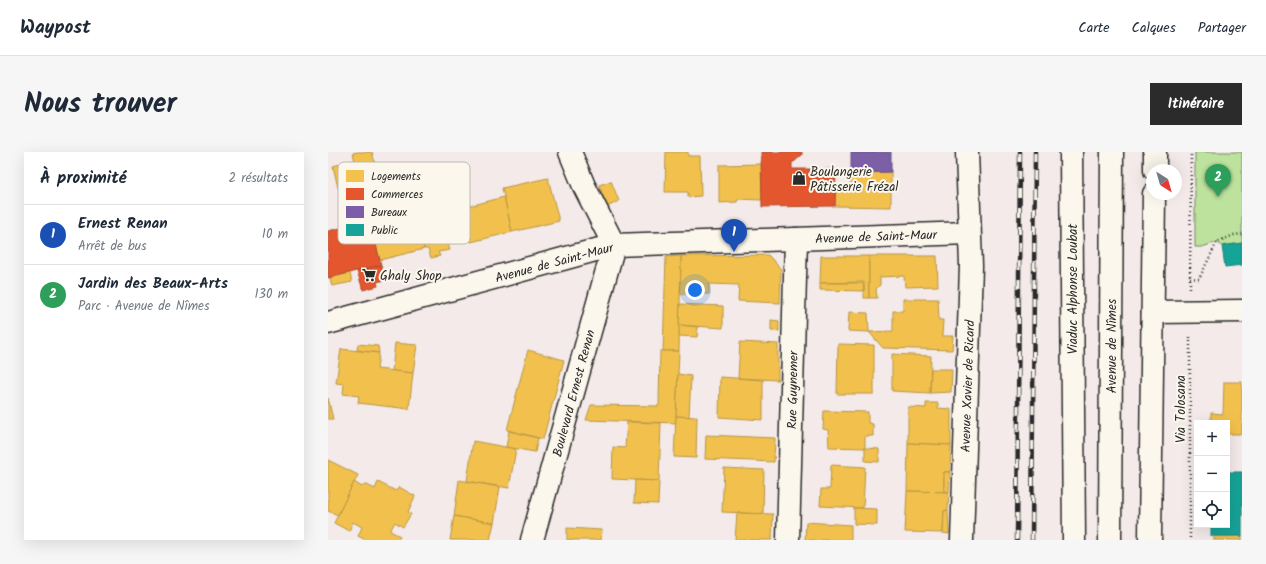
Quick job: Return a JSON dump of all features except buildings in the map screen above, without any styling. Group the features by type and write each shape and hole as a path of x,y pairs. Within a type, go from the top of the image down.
{"street":[{"path":"570,152 584,186 614,245"},
{"path":"967,152 969,233"},
{"name":"Viaduc Alphonse Loubat","path":"1071,152 1074,540"},
{"name":"Avenue de Nîmes","path":"1110,540 1112,152"},
{"path":"1154,164 1155,152"},
{"path":"1150,540 1154,200"},
{"name":"Avenue de Saint-Maur","path":"328,323 614,245 969,233"},
{"name":"Avenue Xavier de Ricard","path":"962,540 971,266 969,233"},
{"name":"Rue Guynemer","path":"788,540 796,239"},
{"name":"Boulevard Ernest Renan","path":"532,540 614,245"},
{"path":"1153,312 1242,311"}],"path":[{"name":"Via Tolosana","path":"1190,540 1191,152"},
{"path":"1190,278 1199,278 1217,242 1234,235 1242,234"}],"green space":[{"path":"1195,152 1242,152 1242,243 1222,246 1217,242 1202,247 1195,247"}],"railway":[{"path":"1017,540 1020,152"},
{"path":"1032,540 1035,152"}],"place":[{"name":"Boulangerie Pâtisserie Frézal","path":"799,178"},
{"name":"Jardin des Beaux-Arts","path":"1218,197"},
{"name":"Ernest Renan","path":"734,252"},
{"name":"Ghaly Shop","path":"369,275"}]}
